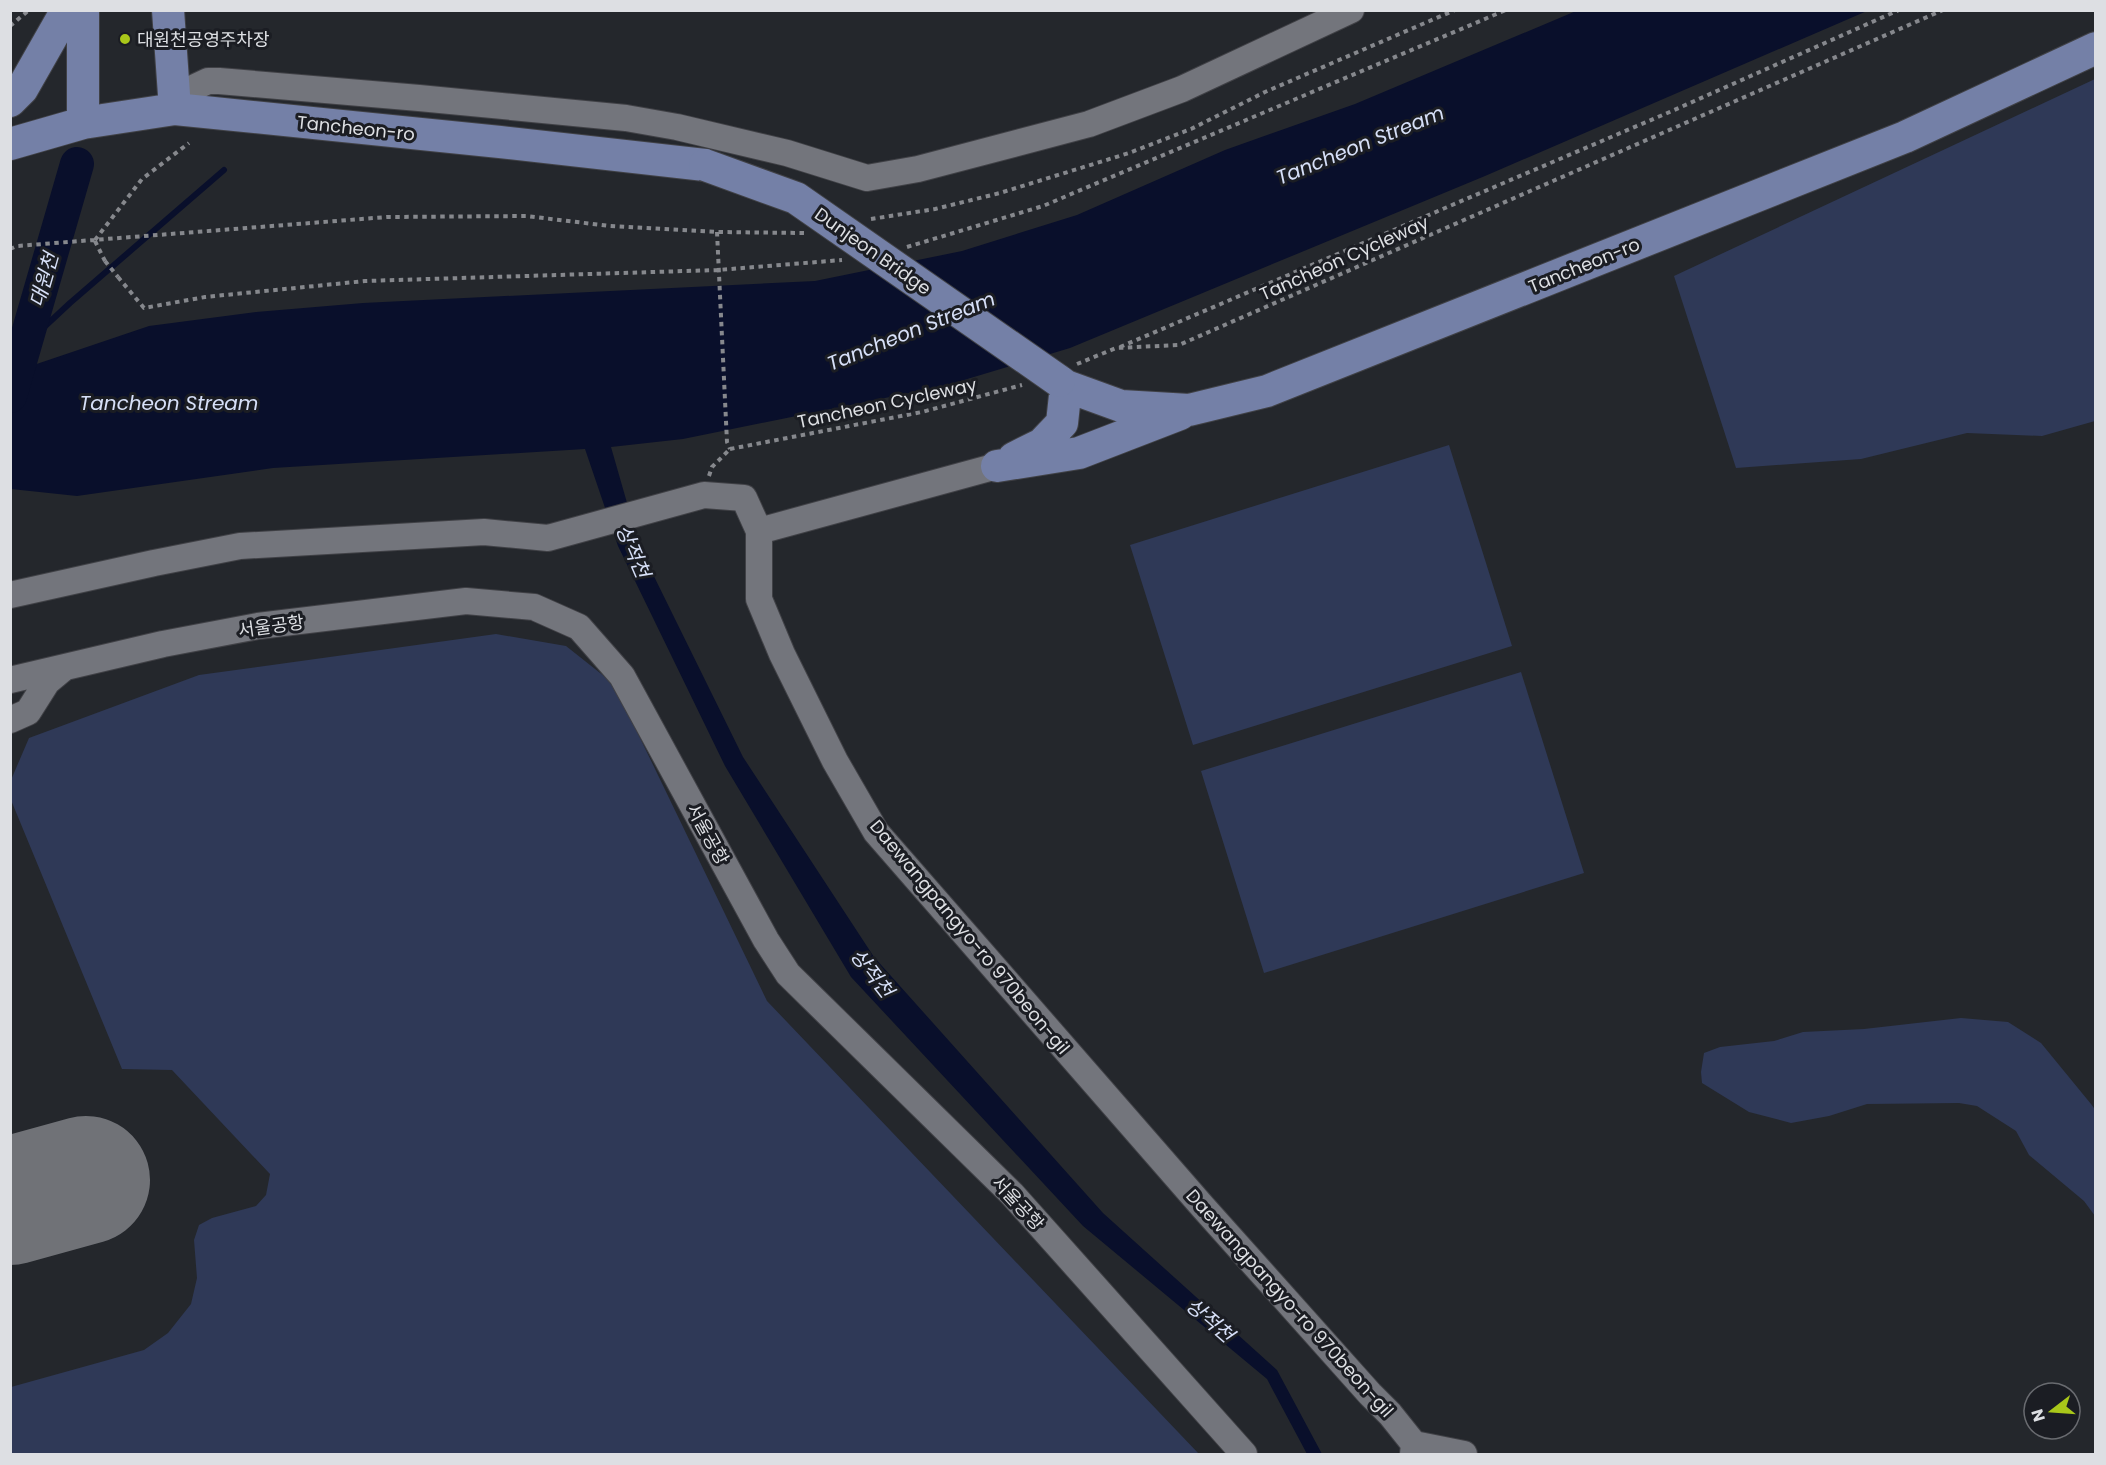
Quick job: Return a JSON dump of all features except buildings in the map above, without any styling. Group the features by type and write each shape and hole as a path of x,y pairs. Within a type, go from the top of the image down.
{"main road":[{"path":"10,101 22,89 68,10"},
{"path":"83,10 83,123"},
{"path":"168,10 175,103"},
{"name":"Tancheon-ro","path":"1067,377 1121,406 1189,410 1267,391 1883,146 2096,48"},
{"name":"Tancheon-ro","path":"10,144 83,123 175,103 705,165"},
{"name":"Dunjeon Bridge","path":"705,165 796,198 1067,377"},
{"path":"997,466 1042,444 1062,423 1067,377"},
{"path":"997,466 1079,453 1189,410"}],"street":[{"path":"175,103 208,81 219,81 626,118 677,127 787,153 867,178 918,169 1089,124 1182,89 1351,10"},
{"path":"10,595 240,546 484,532 548,538 704,495 744,498 759,531 997,466"},
{"name":"Daewangpangyo-ro 970beon-gil","path":"759,531 759,599 782,654 835,762 876,832 1202,1206 1390,1414 1414,1450"},
{"name":"서울공항","path":"10,680 163,644 258,626 466,601 534,607 579,627 622,676 766,940 788,974 1012,1194 1244,1455"},
{"path":"10,720 28,712 47,682 65,667"},
{"path":"1414,1450 1464,1455"}],"path":[{"path":"10,26 29,10"},
{"path":"1116,348 1662,116 1899,10"},
{"name":"Tancheon Cycleway","path":"1067,377 1116,348 1179,345 1943,10"},
{"path":"95,241 142,179 189,143"},
{"path":"704,495 712,467 730,449 727,442 717,232"},
{"path":"10,249 17,246 167,233"},
{"path":"95,241 105,261 118,277"},
{"name":"Tancheon Cycleway","path":"730,449 922,412 1023,384"}],"shaded area":[{"path":"2095,79 2095,421 2042,436 1967,433 1861,459 1736,468 1674,276"},
{"path":"1449,445 1512,646 1193,745 1130,545"},
{"path":"496,634 566,646 614,684 767,1001 1199,1454 11,1454 11,1387 144,1350 168,1333 191,1304 197,1278 194,1240 199,1225 212,1218 256,1206 266,1195 270,1174 172,1070 122,1069 11,800 11,780 29,738 199,675"},
{"path":"1521,672 1584,873 1264,973 1201,771"},
{"path":"1961,1018 2008,1022 2041,1043 2096,1111 2095,1216 2084,1201 2029,1155 2016,1131 1977,1106 1959,1103 1867,1104 1829,1116 1791,1123 1749,1112 1702,1083 1704,1053 1720,1047 1774,1041 1803,1032 1864,1029"}],"water":[{"name":"Tancheon Stream","path":"1576,11 1867,11 1485,176 1070,348 944,386 683,439 611,447 640,548 743,757 874,957 1103,1213 1277,1370 1322,1454 1307,1454 1267,1379 1083,1226 851,977 725,766 618,546 585,449 273,468 77,496 11,489 10,373 149,326 256,312 363,303 815,281 962,251 1077,215 1225,150 1355,104"}],"waterway":[{"name":"대원천","path":"10,396 77,164"},
{"path":"26,344 224,170"}],"runway":[{"path":"10,1201 86,1180"}],"place":[{"name":"대원천공영주차장","path":"125,39"}],"water label":[{"name":"상적천","path":"633,551"},
{"name":"상적천","path":"872,973"},
{"name":"상적천","path":"1210,1320"}]}
